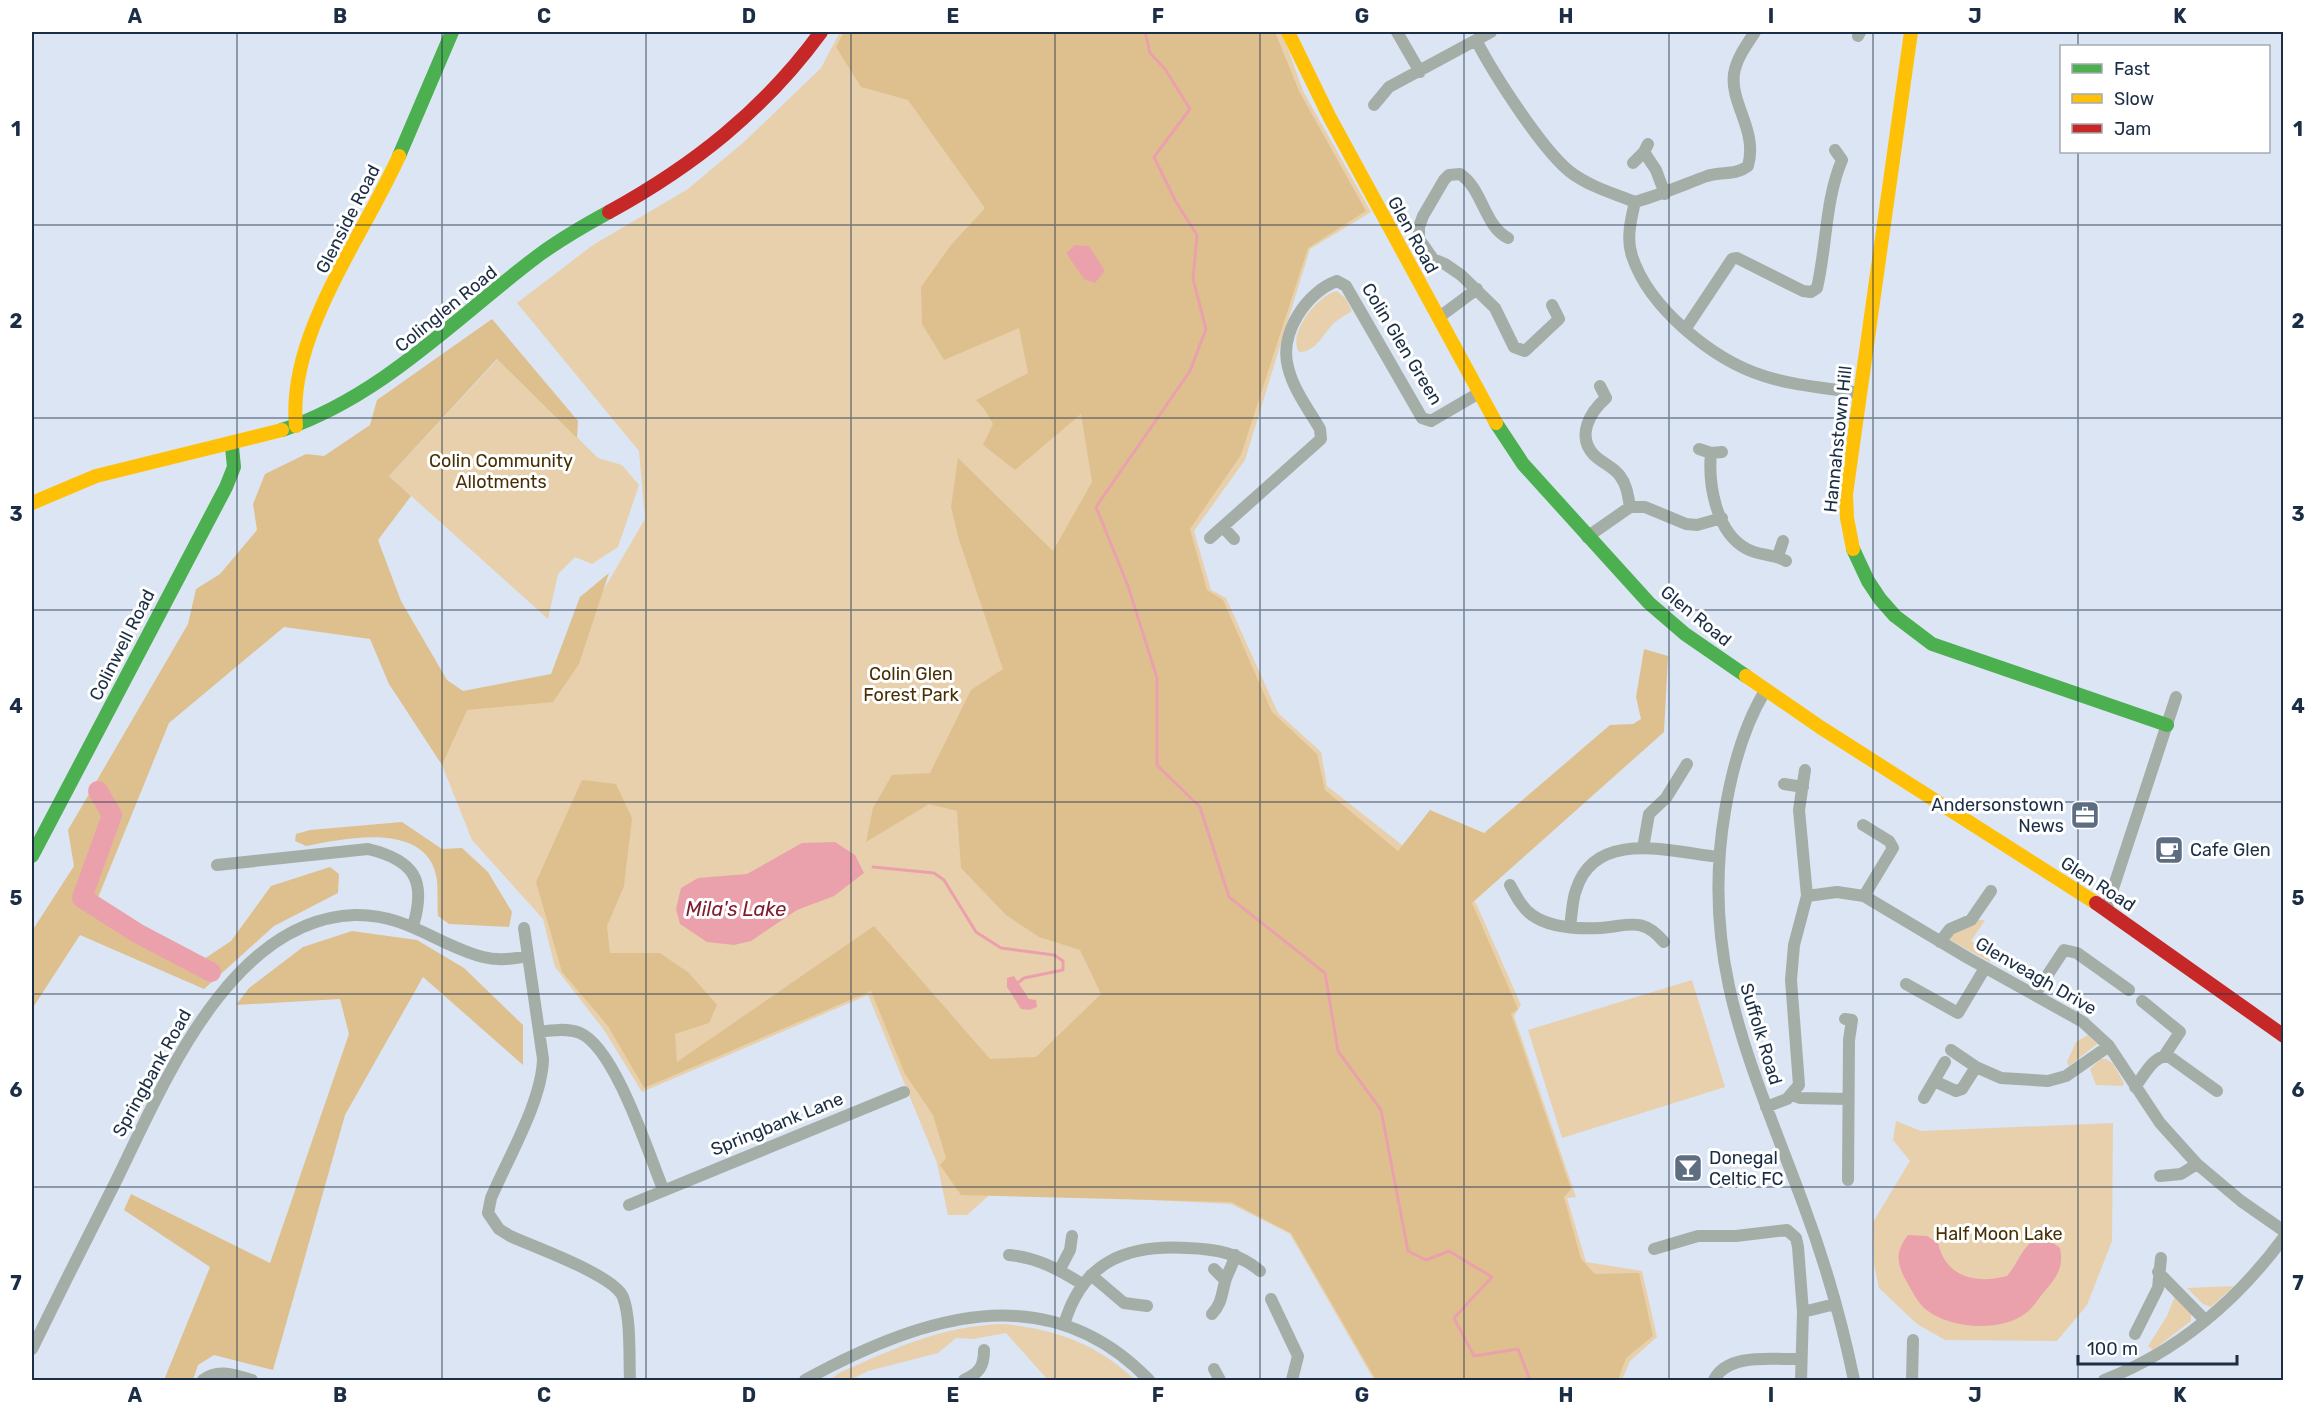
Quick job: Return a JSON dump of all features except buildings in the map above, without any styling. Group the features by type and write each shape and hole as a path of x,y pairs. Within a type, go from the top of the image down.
{"main road":[{"name":"Glenside Road","path":"296,426 292,412 292,395 304,356 333,289 409,136 452,32"},
{"name":"Colinglen Road","path":"32,503 97,474 127,466 232,447 296,426 357,398 409,363 562,240 667,179 702,154 778,83 821,32"},
{"name":"Glen Road","path":"1288,32 1329,116 1438,318 1479,393 1523,464 1649,603 1685,634 1765,691 2106,910 2283,1036"},
{"name":"Hannahstown Hill","path":"1911,32 1859,393 1846,517 1851,544 1861,569 1886,607 1907,627 1943,648 2167,725"},
{"name":"Colinwell Road","path":"32,856 226,487 234,467 232,447"}],"street":[{"path":"1397,32 1420,72"},
{"path":"1374,105 1389,87 1491,32"},
{"path":"1476,40 1550,153 1569,171 1594,186 1635,201 1665,194 1710,175 1739,172 1748,166 1750,141 1733,84 1734,71 1755,32"},
{"path":"1632,163 1646,148 1665,194"},
{"path":"1686,328 1732,259 1737,258 1803,291 1811,292 1817,288 1825,255 1832,183 1842,160 1835,150"},
{"path":"1508,238 1500,233 1468,179 1460,174 1449,175 1444,180 1419,227 1419,239 1433,259 1445,264 1477,289 1495,308 1514,346 1525,351 1559,319 1552,305"},
{"path":"1635,201 1630,227 1631,254 1648,292 1686,328 1716,352 1750,371 1783,381 1859,393"},
{"name":"Colin Glen Green","path":"1210,538 1321,439 1320,429 1291,376 1286,351 1298,311 1311,297 1333,283 1337,281 1347,286 1422,418 1431,421 1479,393"},
{"path":"1438,318 1477,289"},
{"path":"1600,386 1606,398 1588,419 1587,441 1594,454 1618,473 1626,488 1630,507"},
{"path":"1711,451 1711,487 1730,534 1746,549 1769,557 1782,558 1783,541"},
{"path":"1587,537 1630,507 1645,507 1686,524 1697,525 1722,518"},
{"path":"1224,526 1234,539"},
{"name":"Suffolk Road","path":"1765,691 1746,731 1732,774 1718,857 1718,919 1725,977 1743,1045 1812,1228 1835,1304 1854,1380"},
{"path":"2106,910 2176,697"},
{"path":"1643,848 1649,814 1666,798 1687,764"},
{"path":"1766,1107 1792,1095 1799,1085 1791,1006 1791,962 1807,896 1800,822 1805,771"},
{"path":"1784,784 1803,787"},
{"path":"1863,825 1888,841 1893,848 1864,896"},
{"path":"1570,926 1576,890 1594,861 1612,851 1643,848 1718,857"},
{"path":"217,865 368,849 387,853 395,856 408,868 417,885 419,894 413,926"},
{"path":"1510,885 1526,910 1552,924 1600,928 1618,924 1637,924 1647,927 1664,942"},
{"path":"1940,942 1950,929 1971,920 1991,891"},
{"name":"Glenveagh Drive","path":"1807,896 1837,892 1864,896 1985,968 2077,1018 2109,1046 2160,1123 2197,1164 2241,1201 2283,1231"},
{"name":"Springbank Road","path":"32,1349 184,1046 228,984 278,943 322,921 355,915 413,926 484,957 507,959 528,956"},
{"path":"524,928 543,1059 540,1084 491,1198 488,1213 499,1229 510,1236 602,1277 619,1290 626,1312 630,1380"},
{"path":"2035,994 2064,950 2077,952 2129,990"},
{"path":"1906,984 1958,1013 1985,968"},
{"path":"2142,1001 2180,1032 2164,1056"},
{"path":"1845,1018 1852,1020 1848,1099 1848,1180"},
{"path":"539,1032 571,1030 581,1034 605,1056 663,1189"},
{"path":"1951,1050 1976,1067 2014,1080 2057,1080 2109,1046"},
{"path":"2135,1087 2157,1058 2164,1056 2171,1058 2217,1091"},
{"path":"1924,1098 1945,1062"},
{"path":"1934,1081 1956,1091 1962,1089 1976,1067"},
{"name":"Springbank Lane","path":"629,1204 904,1092"},
{"path":"1792,1095 1800,1098 1848,1099"},
{"path":"2160,1176 2181,1174 2197,1164"},
{"path":"1654,1249 1698,1236 1736,1236 1787,1230 1796,1238 1803,1312 1801,1380"},
{"path":"1060,1269 1070,1250 1072,1236"},
{"path":"2104,1380 2123,1377 2205,1320 2252,1278 2283,1237"},
{"path":"1064,1325 1082,1284 1110,1259 1159,1246 1203,1248 1245,1258 1260,1271"},
{"path":"1009,1255 1031,1257 1060,1269 1082,1284"},
{"path":"1212,1314 1221,1305 1225,1280 1232,1272 1235,1255"},
{"path":"2135,1334 2158,1288 2161,1258"},
{"path":"1214,1269 1225,1280"},
{"path":"2158,1272 2205,1320"},
{"path":"1091,1275 1124,1303 1147,1306"},
{"path":"1271,1299 1298,1356 1291,1380"},
{"path":"1803,1312 1835,1304"},
{"path":"812,1379 903,1333 954,1319 1010,1315 1064,1325 1114,1351 1149,1380"},
{"path":"1912,1380 1913,1340"},
{"path":"964,1380 981,1377 984,1350"},
{"path":"1714,1380 1722,1369 1737,1362 1801,1359"},
{"path":"203,1380 215,1373 228,1373 252,1380"}],"green space":[{"name":"Colin Glen Forest Park","path":"840,32 1282,32 1303,91 1371,212 1310,249 1245,460 1194,531 1211,590 1226,598 1278,713 1321,752 1327,786 1476,903 1521,1005 1514,1016 1576,1197 1567,1198 1586,1262 1642,1271 1657,1337 1630,1361 1622,1380 1374,1380 1290,1234 1231,1204 993,1192 967,1215 948,1215 937,1163 868,995 642,1092 604,1030 555,967 543,919 472,840 442,765 456,698 552,678 645,519 639,451 517,303 593,245 688,189 744,142 821,68"},
{"path":"1337,291 1346,299 1352,311 1335,322 1311,349 1299,352 1296,344 1297,335 1306,316 1321,300"},
{"name":"Colin Community Allotments","path":"498,359 598,458 622,465 639,485 618,547 592,564 575,557 558,574 548,619 389,476"},
{"path":"1978,920 1985,920 1971,941 1994,956 1990,962 1950,940 1951,933"},
{"path":"1692,980 1725,1087 1562,1138 1528,1030"},
{"path":"2088,1035 2097,1044 2069,1066 2067,1062 2076,1042"},
{"path":"2101,1059 2107,1059 2114,1065 2124,1083 2123,1086 2096,1085 2090,1069"},
{"name":"Half Moon Lake","path":"1896,1121 1921,1131 2113,1123 2112,1241 2087,1305 2057,1341 1945,1340 1917,1324 1879,1288 1874,1264 1873,1222 1910,1161 1893,1140"},
{"path":"2234,1286 2211,1307 2203,1304 2187,1288"},
{"path":"2175,1296 2191,1313 2191,1321 2153,1350 2148,1346 2167,1316"},
{"path":"1004,1324 1041,1330 1075,1340 1121,1367 1135,1380 1048,1380 1006,1333 973,1339 956,1338 938,1353 868,1371 850,1380 830,1380 839,1373 919,1340 959,1329"}],"shaded area":[{"path":"844,32 1275,32 1299,91 1366,211 1308,248 1241,455 1190,529 1207,590 1223,600 1272,712 1317,754 1325,790 1398,851 1430,810 1484,833 1610,725 1633,724 1641,719 1636,697 1644,649 1668,656 1664,732 1472,903 1518,1009 1511,1014 1571,1189 1564,1197 1581,1259 1595,1274 1639,1273 1653,1336 1626,1358 1618,1380 1376,1380 1291,1233 1231,1202 961,1195 940,1165 946,1158 933,1115 905,1074 871,991 644,1088 608,1026 562,972 536,882 582,780 616,784 632,818 624,886 607,926 610,953 660,953 689,973 717,1005 709,1023 675,1034 677,1062 874,926 990,1059 1036,1057 1101,994 1080,950 1039,937 1006,915 961,868 957,811 929,804 866,842 873,808 892,775 930,773 971,690 1003,669 959,540 951,507 958,458 1053,551 1092,482 1081,414 1015,470 983,445 993,424 976,400 1028,373 1019,328 944,360 922,324 921,287 951,245 985,208 908,100 861,87 836,47"},
{"path":"492,319 578,421 577,438 497,359 389,476 411,496 378,540 401,601 447,680 463,691 551,674 580,597 609,573 579,664 553,702 467,710 442,765 389,684 370,639 284,627 169,723 97,900 204,959 231,941 271,886 330,867 339,874 338,893 274,926 204,989 80,935 32,1009 32,931 74,866 68,830 188,624 196,589 220,574 257,530 253,504 265,474 306,454 324,456 370,425 377,400"},
{"path":"402,822 442,849 462,848 488,872 512,912 509,927 449,924 438,916 437,880 431,861 419,848 402,841 383,837 362,837 306,846 295,841 296,834 310,830"},
{"path":"352,931 417,940 464,968 523,1025 523,1065 423,977 345,1115 273,1370 214,1355 198,1365 193,1380 164,1380 210,1267 124,1210 131,1194 270,1263 349,1034 340,999 236,1005 249,988 303,947"}],"water":[{"path":"1075,245 1089,246 1105,271 1095,283 1084,279 1066,253"},
{"name":"Mila's Lake","path":"835,842 855,855 864,873 834,896 797,910 751,941 734,945 707,942 680,924 676,909 681,888 698,878 747,874 802,843"},
{"path":"1014,976 1029,999 1036,1000 1037,1007 1029,1010 1021,1009 1007,987 1007,978"},
{"name":"Half Moon Lake","path":"1908,1235 1927,1236 1938,1243 1942,1255 1955,1271 1974,1278 2007,1276 2028,1245 2041,1239 2060,1248 2061,1261 2053,1281 2026,1313 2003,1324 1974,1326 1959,1324 1933,1314 1923,1307 1913,1293 1899,1265 1899,1253"}],"waterway":[{"path":"1145,32 1150,53 1165,69 1190,109 1154,157 1176,202 1197,235 1193,279 1206,329 1190,371 1096,507 1128,586 1157,678 1157,765 1200,807 1229,897 1325,973 1338,1051 1381,1110 1408,1251 1426,1260 1449,1251 1492,1277 1454,1318 1474,1356 1518,1349 1530,1380"},
{"path":"98,791 112,815 82,898 137,933 211,972"},
{"path":"873,867 934,873 944,880 976,932 1001,948 1054,955 1063,961 1063,970 1024,978 1019,982"}],"traffic: fast":[{"path":"399,156 452,32"},
{"path":"282,430 319,415 386,376 539,255 573,232 609,212"},
{"path":"1496,423 1523,464 1649,603 1685,634 1746,676"},
{"path":"32,856 226,487 234,467 232,447"},
{"path":"1853,549 1868,581 1880,599 1895,616 1932,644 2167,725"}],"traffic: slow":[{"path":"1288,32 1329,116 1496,423"},
{"path":"1853,549 1847,518 1846,494 1911,32"},
{"path":"296,426 296,392 303,357 315,322 399,156"},
{"path":"32,503 96,476 282,430"},
{"path":"1746,676 1820,727 2096,903"}],"traffic: jam":[{"path":"609,212 670,175 725,134 776,87 821,32"},
{"path":"2096,903 2284,1036"}],"place":[{"name":"Andersonstown News","path":"2085,815"},
{"name":"Cafe Glen","path":"2169,850"},
{"name":"Donegal Celtic FC","path":"1688,1168"}]}
